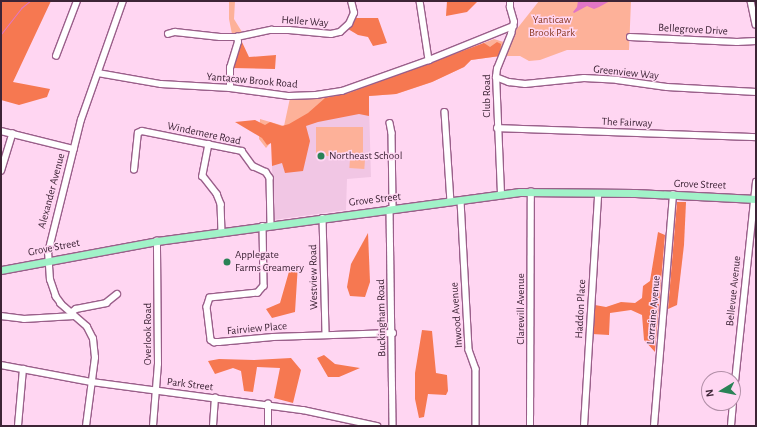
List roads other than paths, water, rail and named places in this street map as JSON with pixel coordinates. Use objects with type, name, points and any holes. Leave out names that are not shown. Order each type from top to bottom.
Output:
[{"type":"main road","name":"Grove Street","points":[[1,270],[48,260],[157,241],[460,201],[501,194],[531,192],[673,195],[755,199]]},
{"type":"street","points":[[56,56],[77,1]]},
{"type":"street","name":"Alexander Avenue","points":[[86,426],[95,358],[93,338],[87,327],[56,297],[50,280],[48,260],[49,244],[81,120],[123,1]]},
{"type":"street","name":"Heller Way","points":[[168,34],[175,32],[220,37],[237,37],[271,30],[289,30],[331,34],[340,32],[352,19],[354,13],[351,1]]},
{"type":"street","points":[[420,1],[429,60]]},
{"type":"street","name":"Club Road","points":[[501,194],[496,77],[497,69],[514,22],[510,1]]},
{"type":"street","points":[[750,1],[756,24]]},
{"type":"street","name":"Yantacaw Brook Road","points":[[98,72],[161,84],[230,88],[289,96],[316,95],[342,91],[429,60],[512,26]]},
{"type":"street","points":[[230,88],[230,68],[238,42],[237,37]]},
{"type":"street","name":"Bellegrove Drive","points":[[630,37],[737,42],[756,41]]},
{"type":"street","name":"Greenview Way","points":[[496,77],[509,82],[526,84],[584,78],[617,80],[657,86],[756,92]]},
{"type":"street","points":[[445,112],[451,202]]},
{"type":"street","name":"Buckingham Road","points":[[390,123],[392,133],[391,209],[393,426]]},
{"type":"street","name":"The Fairway","points":[[498,128],[756,137]]},
{"type":"street","points":[[1,131],[74,150]]},
{"type":"street","name":"Windemere Road","points":[[134,170],[138,133],[142,131],[242,151],[254,166],[266,172],[270,178],[267,226]]},
{"type":"street","points":[[1,171],[12,134]]},
{"type":"street","points":[[209,144],[203,176],[217,194],[221,204],[222,232]]},
{"type":"street","name":"Bellevue Avenue","points":[[736,371],[756,182]]},
{"type":"street","name":"Clarewill Avenue","points":[[530,426],[531,192]]},
{"type":"street","name":"Haddon Place","points":[[584,426],[598,194]]},
{"type":"street","name":"Lorraine Avenue","points":[[654,426],[673,195]]},
{"type":"street","name":"Inwood Avenue","points":[[460,201],[469,350],[476,369],[476,426]]},
{"type":"street","name":"Westview Road","points":[[323,218],[326,335]]},
{"type":"street","name":"Fairview Place","points":[[267,226],[264,286],[258,292],[210,298],[207,307],[211,340],[214,342],[219,342],[273,337],[393,333]]},
{"type":"street","name":"Overlook Road","points":[[153,426],[157,391],[157,241]]},
{"type":"street","points":[[1,316],[24,319],[73,315],[76,309],[106,303],[117,294]]},
{"type":"street","name":"Park Street","points":[[1,365],[92,382],[268,404],[355,424],[377,426]]},
{"type":"street","points":[[18,426],[23,369]]},
{"type":"street","points":[[213,426],[215,398]]},
{"type":"street","points":[[268,404],[268,426]]},
{"type":"street","name":"Bellevue Avenue","points":[[731,426],[732,411]]},
{"type":"waterway","points":[[1,34],[21,8],[30,1]]},
{"type":"place","name":"Northeast School","points":[[321,156]]},
{"type":"place","name":"Applegate Farms Creamery","points":[[227,262]]},
{"type":"park label","name":"Yanticaw Brook Park","points":[[552,27]]}]
